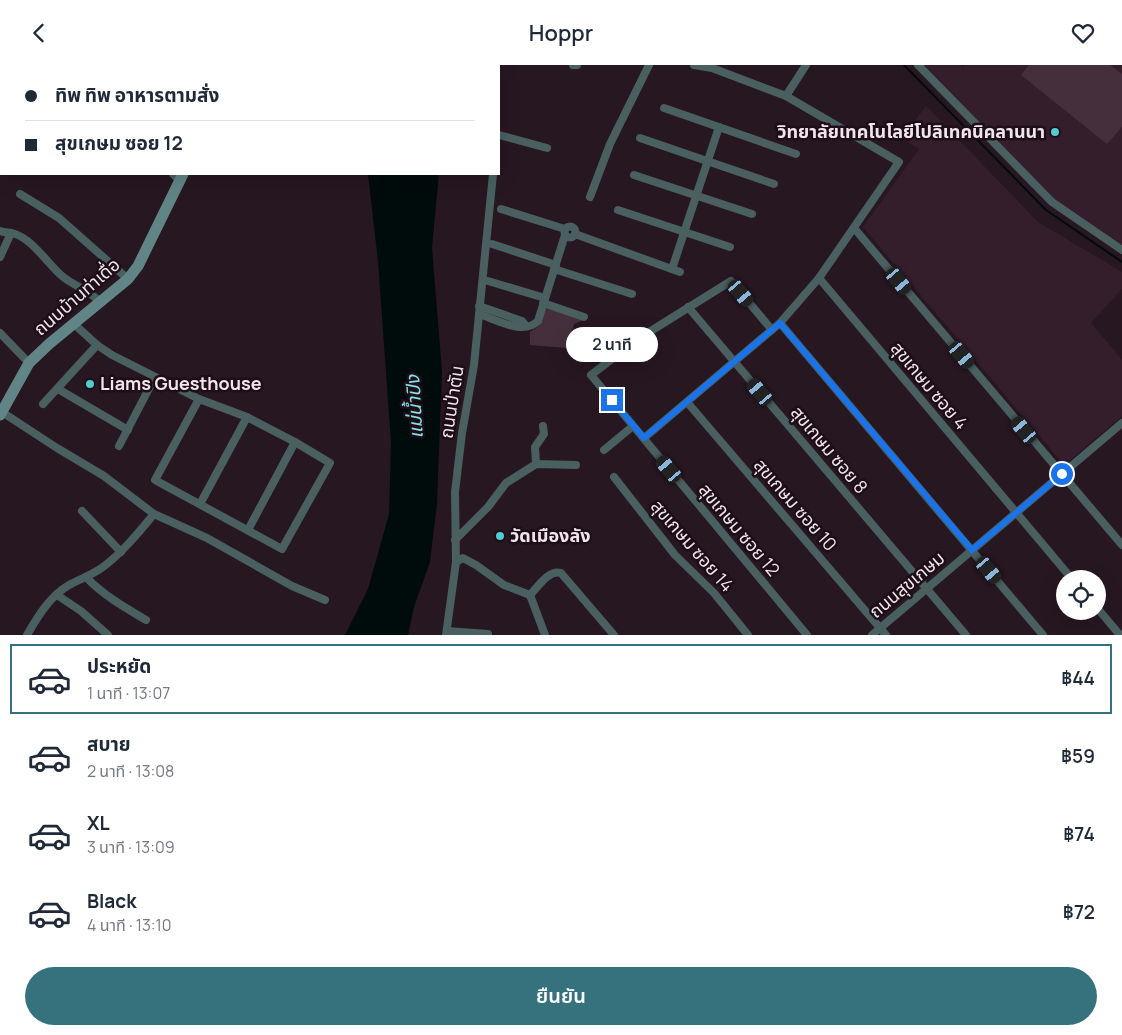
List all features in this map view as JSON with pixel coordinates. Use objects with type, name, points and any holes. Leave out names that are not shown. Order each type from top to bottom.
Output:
[{"type":"street","points":[[590,197],[610,144],[649,65]]},
{"type":"street","points":[[644,438],[780,323],[819,278],[899,162],[786,96],[712,67],[694,65]]},
{"type":"street","points":[[786,96],[806,65]]},
{"type":"street","points":[[918,65],[1052,202],[1122,250]]},
{"type":"street","points":[[664,108],[796,154]]},
{"type":"street","points":[[479,310],[520,328],[533,325],[538,321],[568,226],[573,227],[575,234],[676,270],[684,232],[719,127]]},
{"type":"street","points":[[500,135],[547,148]]},
{"type":"street","points":[[640,138],[774,184]]},
{"type":"street","name":"ถนนป่าตัน","points":[[446,633],[456,562],[455,492],[462,433],[474,365],[493,175]]},
{"type":"street","points":[[634,175],[752,214]]},
{"type":"street","name":"ถนนบ้านท่าเดื่อ","points":[[1,413],[28,363],[101,303],[128,279],[138,266],[148,249],[178,176]]},
{"type":"street","points":[[20,194],[58,218],[128,279]]},
{"type":"street","points":[[501,209],[565,232]]},
{"type":"street","points":[[618,209],[730,247]]},
{"type":"street","points":[[854,227],[1122,545]]},
{"type":"street","points":[[0,231],[19,236],[28,242],[62,276],[93,294],[101,303]]},
{"type":"street","points":[[0,257],[11,233]]},
{"type":"street","points":[[492,244],[632,294]]},
{"type":"street","name":"สุขเกษม ซอย 4","points":[[819,278],[1064,570]]},
{"type":"street","points":[[488,281],[584,317]]},
{"type":"street","points":[[688,307],[731,281],[772,330]]},
{"type":"street","name":"สุขเกษม ซอย 8","points":[[688,307],[966,635]]},
{"type":"street","name":"สุขเกษม ซอย 12","points":[[688,307],[638,339],[591,375],[807,635]]},
{"type":"street","points":[[780,323],[972,550],[999,577],[1043,635]]},
{"type":"street","points":[[74,324],[97,345],[112,355],[200,399],[248,417],[330,463],[282,549],[155,480],[200,399]]},
{"type":"street","points":[[0,333],[28,363]]},
{"type":"street","points":[[43,404],[97,345]]},
{"type":"street","points":[[119,446],[155,377]]},
{"type":"street","points":[[58,389],[128,430]]},
{"type":"street","name":"สุขเกษม ซอย 10","points":[[687,403],[886,635]]},
{"type":"street","points":[[1,413],[104,476],[154,514],[207,538],[279,579],[325,600]]},
{"type":"street","points":[[200,504],[248,417]]},
{"type":"street","name":"ถนนสุขเกษม","points":[[872,635],[1122,423]]},
{"type":"street","points":[[604,450],[633,425]]},
{"type":"street","points":[[536,464],[535,447],[544,434],[543,426]]},
{"type":"street","points":[[248,530],[295,442]]},
{"type":"street","points":[[455,540],[488,507],[506,483],[536,464],[576,465]]},
{"type":"street","name":"สุขเกษม ซอย 14","points":[[614,477],[675,555],[714,593],[748,635]]},
{"type":"street","points":[[82,511],[121,551]]},
{"type":"street","points":[[27,635],[40,613],[57,595],[67,586],[101,568],[121,551],[154,514]]},
{"type":"street","points":[[456,562],[463,558],[504,585],[530,595],[545,635]]},
{"type":"street","points":[[530,595],[550,574],[557,571],[561,573],[614,635]]},
{"type":"street","points":[[86,577],[98,590],[146,620]]},
{"type":"street","points":[[57,595],[81,611],[108,635]]},
{"type":"street","points":[[1106,618],[1120,635]]},
{"type":"street","points":[[446,633],[489,635]]},
{"type":"shaded area","name":"วิทยาลัยเทคโนโลยีโปลิเทคนิคลานนา","points":[[924,65],[960,65],[963,67],[965,65],[1122,65],[1122,246],[1049,196]]},
{"type":"shaded area","points":[[1029,65],[1110,65],[1122,74],[1122,127],[1107,144],[1021,75]]},
{"type":"shaded area","points":[[926,106],[1038,222],[1122,272],[1122,289],[1091,323],[1122,360],[1122,416],[1064,465],[863,227],[919,149],[902,138]]},
{"type":"shaded area","points":[[545,308],[583,320],[574,324],[567,348],[530,345],[530,332],[539,326]]},
{"type":"water","name":"แม่น้ำปิง","points":[[368,175],[439,175],[432,248],[442,372],[437,503],[430,562],[414,607],[408,635],[345,635],[368,589],[389,514],[391,443],[378,261]]},
{"type":"waterway","points":[[904,65],[1046,210],[1122,262]]},
{"type":"place","name":"วิทยาลัยเทคโนโลยีโปลิเทคนิคลานนา","points":[[1055,132]]},
{"type":"place","name":"Liams Guesthouse","points":[[90,384]]},
{"type":"place","name":"วัดเมืองลัง","points":[[500,536]]},
{"type":"route","points":[[612,400],[644,438],[780,323],[972,550],[1062,474]]}]
